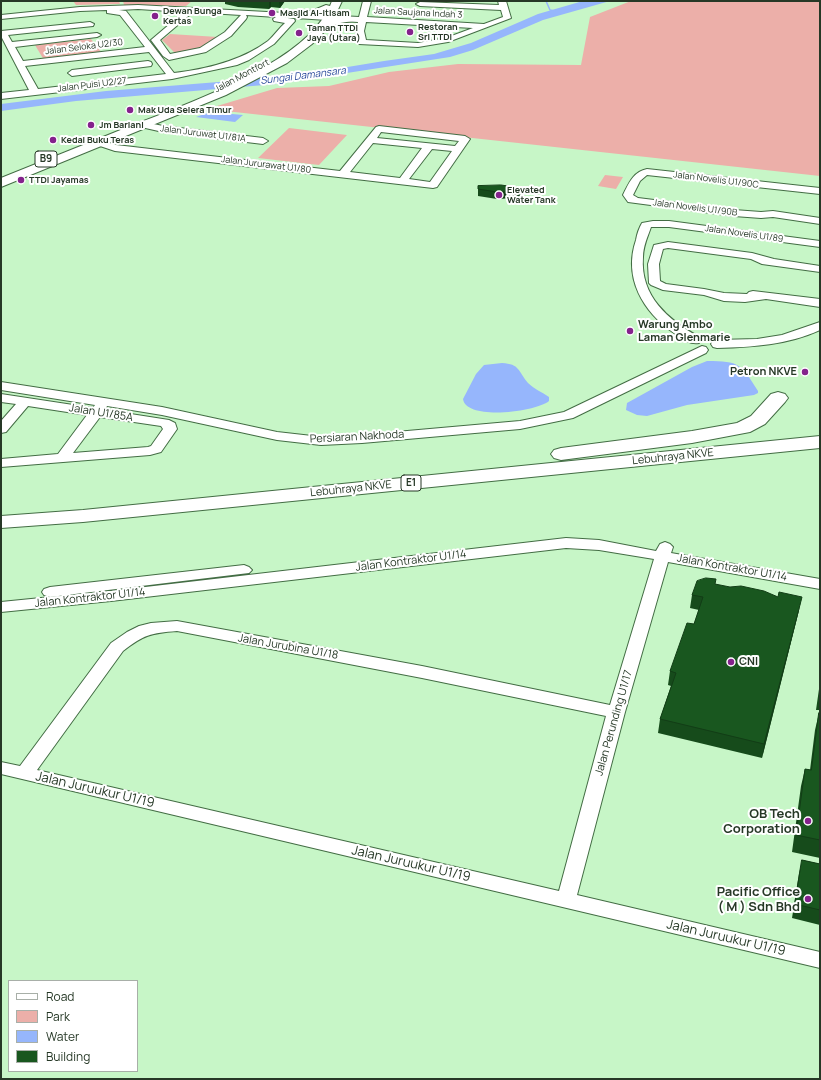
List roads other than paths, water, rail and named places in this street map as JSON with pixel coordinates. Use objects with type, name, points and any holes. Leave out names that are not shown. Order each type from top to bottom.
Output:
[{"type":"highway","points":[[478,464],[692,437],[744,428],[758,420],[778,398]]},
{"type":"highway","name":"Lebuhraya NKVE","points":[[1,508],[478,464],[820,430]]},
{"type":"highway","name":"Lebuhraya NKVE","points":[[1,522],[99,514],[820,442]]},
{"type":"main road","points":[[298,16],[305,18],[326,13],[338,20],[349,19]]},
{"type":"main road","points":[[298,16],[326,13],[349,19]]},
{"type":"main road","name":"Jalan Montfort","points":[[1,183],[96,142],[234,87],[265,70],[306,44],[326,13]]},
{"type":"main road","name":"Jalan Montfort","points":[[1,177],[144,125],[204,98],[287,50],[326,13]]},
{"type":"street","points":[[194,11],[204,1]]},
{"type":"street","points":[[183,74],[155,40],[194,11],[211,1]]},
{"type":"street","points":[[367,1],[360,31],[362,42],[366,43],[418,46],[448,40],[482,26],[507,18],[503,5],[420,2],[418,23]]},
{"type":"street","points":[[1,17],[138,7],[298,16]]},
{"type":"street","points":[[81,11],[104,45]]},
{"type":"street","points":[[1,22],[81,11],[115,11],[123,13],[172,76]]},
{"type":"street","points":[[194,11],[242,17]]},
{"type":"street","points":[[169,57],[203,50],[228,34],[242,17]]},
{"type":"street","name":"Jalan Puisi U2/27","points":[[1,96],[172,76],[234,63],[246,58],[270,42],[291,21],[242,17]]},
{"type":"street","name":"Jalan Saujana Indah 3","points":[[349,19],[482,26]]},
{"type":"street","points":[[35,92],[2,31],[90,24]]},
{"type":"street","points":[[10,45],[104,45]]},
{"type":"street","name":"Jalan Seloka U2/30","points":[[20,64],[63,59],[104,45],[151,49]]},
{"type":"street","points":[[63,59],[80,87]]},
{"type":"street","points":[[72,73],[148,64]]},
{"type":"street","name":"Jalan Juruwat U1/81A","points":[[144,125],[163,129],[263,141],[241,162]]},
{"type":"street","points":[[343,174],[372,140],[379,129],[465,139],[458,149],[372,140]]},
{"type":"street","points":[[229,161],[251,139]]},
{"type":"street","name":"Jalan Jururawat U1/80","points":[[96,142],[114,148],[434,184],[458,149]]},
{"type":"street","points":[[402,181],[429,146]]},
{"type":"street","name":"Jalan Novelis U1/90C","points":[[629,198],[628,195],[638,176],[647,172],[757,185],[820,190]]},
{"type":"street","name":"Jalan Novelis U1/90B","points":[[629,198],[638,202],[760,215],[789,220],[796,218],[820,221]]},
{"type":"street","name":"Jalan Novelis U1/89","points":[[697,345],[667,322],[649,304],[641,290],[638,277],[637,256],[651,223],[669,224],[820,244]]},
{"type":"street","points":[[820,269],[733,256],[656,253],[652,269],[655,282],[663,287],[724,296],[745,298],[762,297],[820,303]]},
{"type":"street","points":[[697,345],[710,339],[717,344],[774,342],[794,337],[820,326]]},
{"type":"street","name":"Persiaran Nakhoda","points":[[1,378],[191,408],[279,429],[314,434],[334,434],[521,418],[560,410],[697,345]]},
{"type":"street","name":"Persiaran Nakhoda","points":[[1,386],[100,407],[162,411],[277,436],[321,441],[362,439],[520,425],[558,419],[574,412],[697,345]]},
{"type":"street","name":"Jalan U1/85A","points":[[1,398],[25,402],[100,407],[164,423],[170,426],[170,429],[154,450],[64,457]]},
{"type":"street","points":[[1,429],[25,402]]},
{"type":"street","points":[[1,463],[64,457],[100,407]]},
{"type":"street","name":"Jalan Kontraktor U1/14","points":[[1,598],[560,536],[603,537],[664,552],[820,584]]},
{"type":"street","name":"Jalan Kontraktor U1/14","points":[[1,607],[111,596],[566,543],[664,552],[820,574]]},
{"type":"street","name":"Jalan Perunding U1/17","points":[[566,900],[616,712],[664,552]]},
{"type":"street","name":"Jalan Jurubina U1/18","points":[[24,774],[117,647],[131,636],[149,628],[176,626],[422,672],[616,712]]},
{"type":"street","name":"Jalan Juruukur U1/19","points":[[1,768],[820,960]]},
{"type":"water","name":"Sungai Damansara","points":[[583,1],[610,1],[543,20],[473,50],[450,57],[276,84],[76,101],[1,111],[1,104],[106,91],[293,76],[434,54],[471,43],[538,14]]},
{"type":"water","points":[[210,112],[243,115],[235,122],[196,117]]},
{"type":"water","points":[[707,361],[733,363],[738,366],[748,375],[758,393],[754,395],[687,405],[647,416],[637,415],[626,410],[627,403],[692,367]]},
{"type":"water","points":[[502,363],[516,367],[528,383],[549,397],[549,401],[542,405],[530,408],[502,412],[476,410],[467,406],[463,399],[476,374],[484,365]]},
{"type":"waterway","points":[[546,1],[550,10],[555,11]]},
{"type":"place","name":"Masjid Al-Itisam","points":[[272,13]]},
{"type":"place","name":"Dewan Bunga Kertas","points":[[155,16]]},
{"type":"place","name":"Restoran Sri TTDI","points":[[410,32]]},
{"type":"place","name":"Taman TTDI Jaya (Utara)","points":[[299,33]]},
{"type":"place","name":"Mak Uda Selera Timur","points":[[130,110]]},
{"type":"place","name":"Jm Bariani","points":[[91,125]]},
{"type":"place","name":"Kedai Buku Teras","points":[[53,140]]},
{"type":"place","name":"TTDI Jayamas","points":[[21,180]]},
{"type":"place","name":"Elevated Water Tank","points":[[499,195]]},
{"type":"place","name":"Warung Ambo Laman Glenmarie","points":[[630,331]]},
{"type":"place","name":"Petron NKVE","points":[[805,372]]},
{"type":"place","name":"CNI","points":[[731,662]]},
{"type":"place","name":"OB Tech Corporation","points":[[808,821]]},
{"type":"place","name":"Pacific Office ( M ) Sdn Bhd","points":[[808,899]]}]
